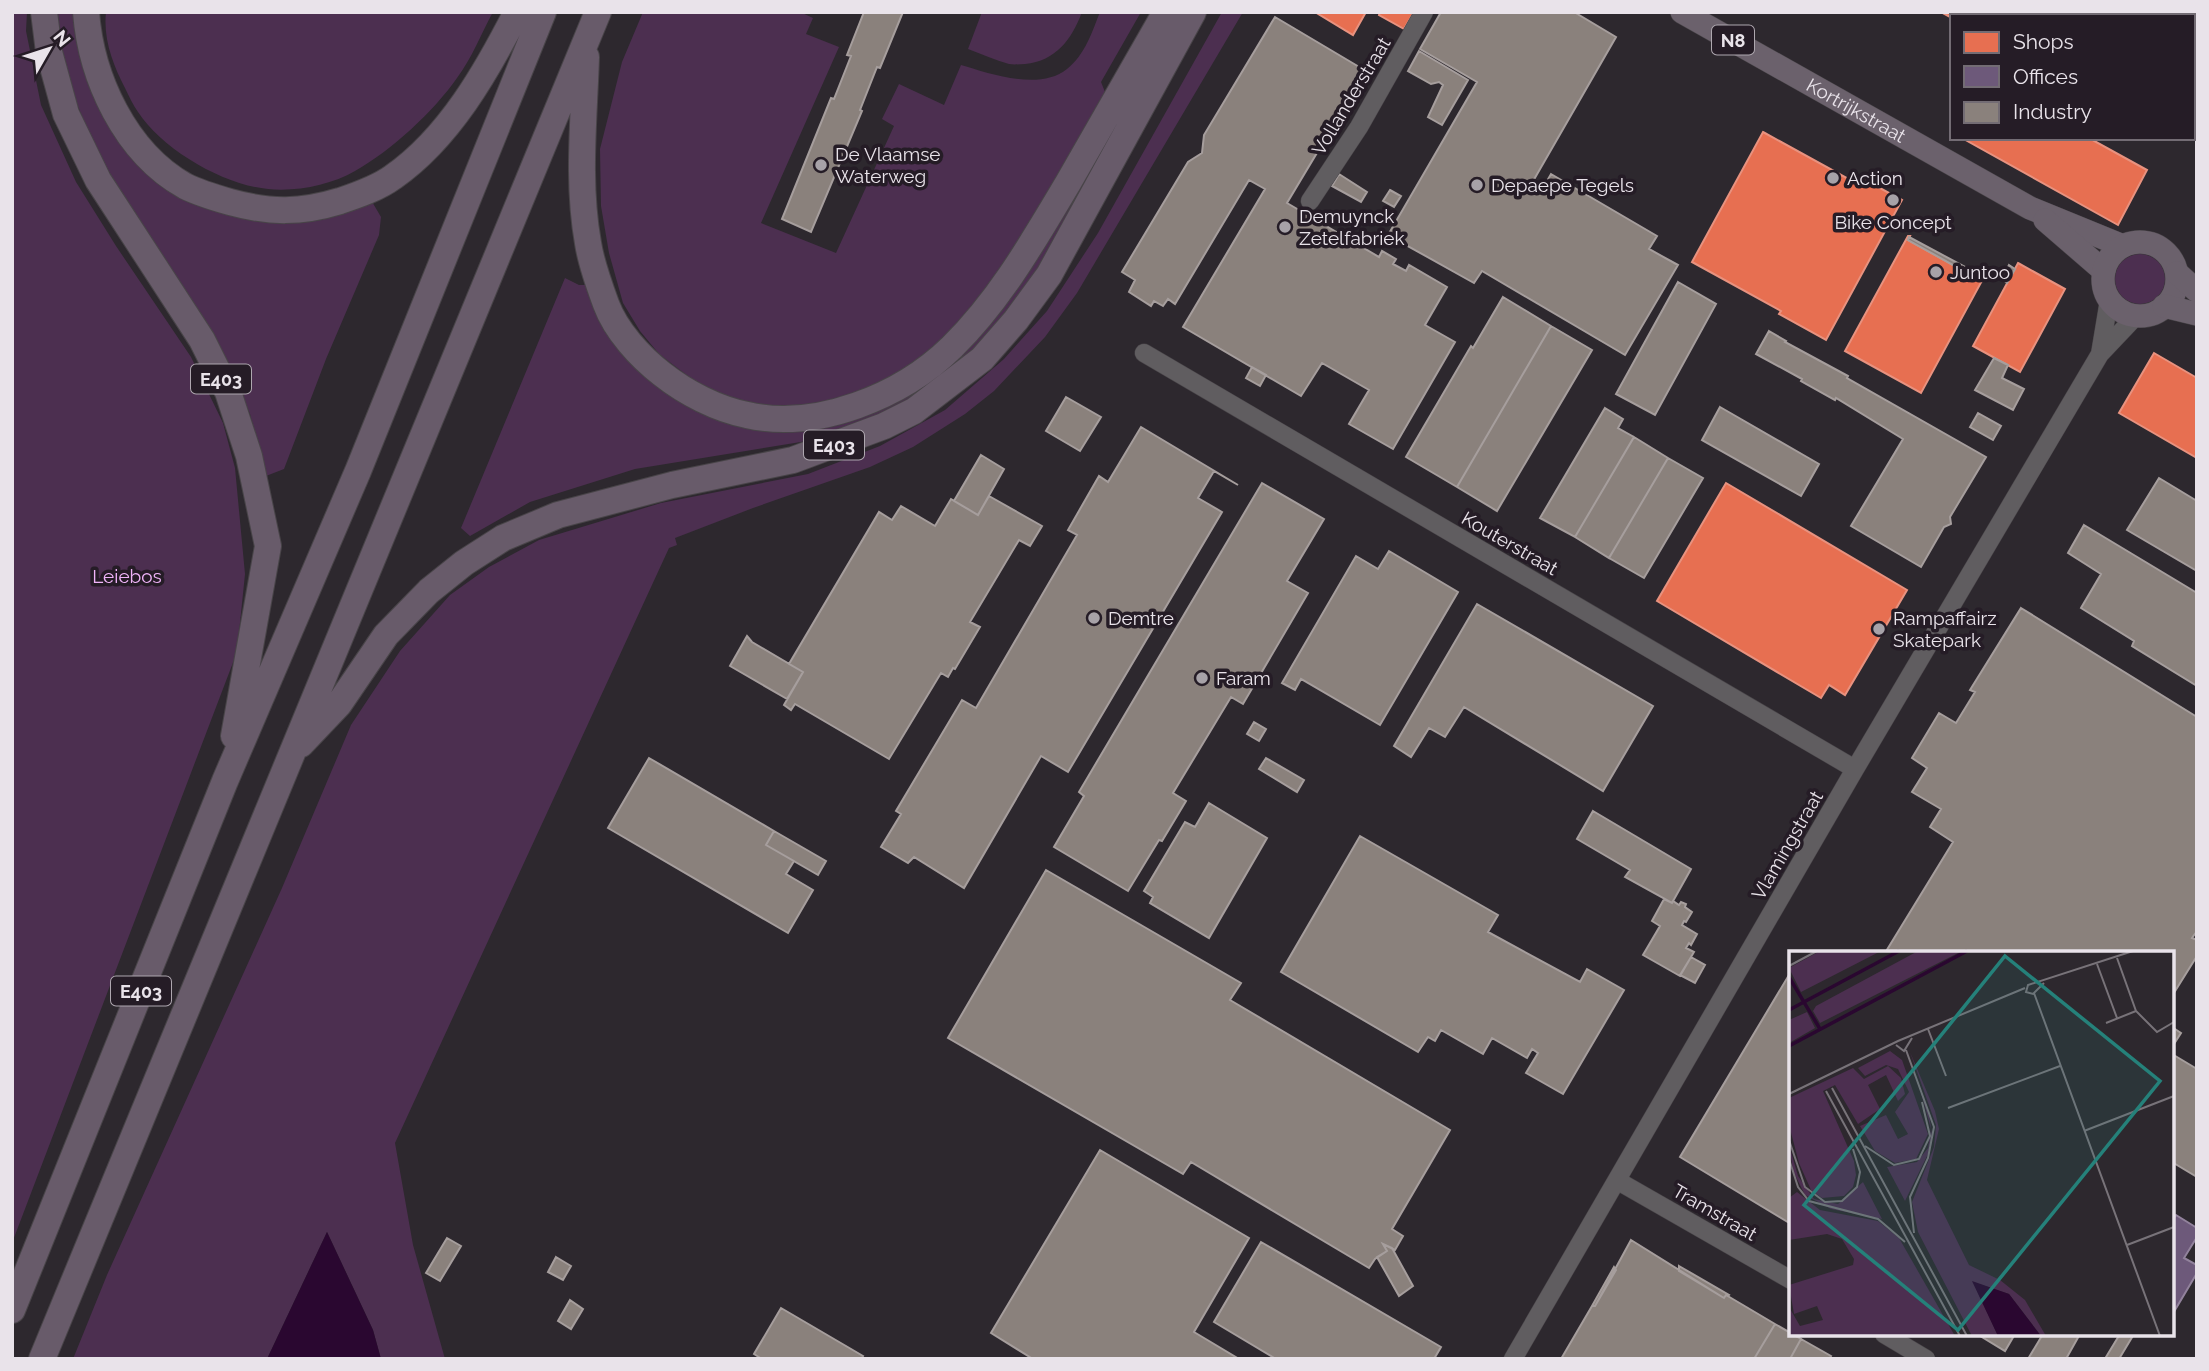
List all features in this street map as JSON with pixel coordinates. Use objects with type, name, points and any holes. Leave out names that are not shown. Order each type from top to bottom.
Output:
[{"type":"highway","name":"E403","points":[[44,12],[49,52],[66,114],[97,180],[202,340],[228,391],[249,456],[268,546],[225,781]]},
{"type":"highway","points":[[86,12],[91,53],[107,98],[130,135],[157,164],[185,186],[219,199],[252,208],[292,212],[325,206],[360,194],[391,178],[420,156],[443,130],[490,66],[517,12]]},
{"type":"highway","name":"E403","points":[[12,1310],[225,781],[358,471],[543,12]]},
{"type":"highway","name":"E403","points":[[42,1359],[598,12]]},
{"type":"highway","name":"E403","points":[[586,41],[582,188],[588,245],[607,307],[629,343],[647,363],[683,390],[748,415],[814,418],[877,398],[918,376],[952,347],[1005,285],[1049,215],[1166,12]]},
{"type":"highway","name":"E403","points":[[290,756],[339,704],[386,635],[429,591],[503,538],[558,515],[672,485],[793,460],[914,411],[982,359],[1016,320],[1049,275],[1194,12]]},
{"type":"main road","name":"Kortrijkstraat","points":[[1682,12],[2031,208],[2123,246]]},
{"type":"main road","name":"Kortrijkstraat","points":[[2031,208],[2104,271]]},
{"type":"main road","points":[[2141,241],[2154,244],[2165,251],[2173,261],[2177,273],[2176,288],[2169,302],[2148,315],[2126,313],[2109,300],[2105,290],[2104,271],[2111,256],[2123,246],[2141,241]]},
{"type":"main road","points":[[2177,273],[2197,290]]},
{"type":"main road","points":[[2164,306],[2197,314]]},
{"type":"street","name":"Vollanderstraat","points":[[1310,201],[1359,127],[1424,12]]},
{"type":"street","name":"Vlamingstraat","points":[[2100,354],[2109,300]]},
{"type":"street","name":"Vlamingstraat","points":[[1513,1359],[1855,769],[2100,354],[2137,315]]},
{"type":"street","name":"Kouterstraat","points":[[1144,353],[1855,769]]},
{"type":"street","name":"Tramstraat","points":[[1618,1181],[1789,1279]]},
{"type":"street","points":[[1887,1336],[1926,1359]]},
{"type":"green space","name":"Leiebos","points":[[12,12],[27,12],[26,31],[41,105],[76,182],[191,357],[223,423],[235,468],[245,574],[237,652],[12,1243]]},
{"type":"green space","points":[[56,12],[77,12],[77,24],[181,194],[371,200],[381,217],[379,235],[326,359],[284,469],[266,476],[250,414],[231,371],[98,159],[73,93]]},
{"type":"green space","points":[[106,12],[493,12],[457,78],[436,104],[397,141],[369,163],[335,180],[279,190],[250,186],[213,173],[178,152],[149,126],[133,103],[113,61],[106,32]]},
{"type":"green space","points":[[643,12],[800,12],[813,18],[806,34],[839,47],[761,223],[836,253],[894,126],[882,119],[899,84],[944,105],[961,65],[1015,79],[1056,76],[1079,57],[1100,12],[1141,12],[1101,82],[1105,92],[1006,267],[958,328],[922,360],[864,392],[814,405],[772,407],[733,399],[693,380],[659,354],[640,331],[623,303],[609,253],[601,206],[600,149],[622,62]]},
{"type":"green space","points":[[982,12],[1082,12],[1068,40],[1054,53],[1036,62],[1009,64],[968,49]]},
{"type":"green space","points":[[1222,12],[1243,12],[1077,293],[1045,337],[994,391],[965,414],[913,447],[870,467],[675,538],[677,545],[669,548],[395,1143],[413,1245],[445,1359],[381,1359],[373,1330],[327,1232],[267,1359],[73,1359],[107,1275],[282,888],[351,725],[400,651],[450,595],[489,567],[539,540],[661,503],[808,474],[880,446],[945,410],[1004,359],[1047,311],[1098,233]]},
{"type":"green space","points":[[1119,111],[1128,117],[1039,271],[999,323],[966,358],[886,415],[813,440],[635,469],[530,502],[470,536],[461,528],[565,278],[579,285],[588,285],[610,335],[631,364],[662,390],[718,419],[922,385]]},
{"type":"green space","points":[[2140,254],[2158,261],[2165,279],[2158,297],[2140,304],[2122,297],[2115,279],[2122,261]]},
{"type":"shaded area","points":[[327,1232],[373,1330],[381,1359],[267,1359]]},
{"type":"building: Shops","points":[[1315,12],[1366,12],[1353,35]]},
{"type":"building: Shops","points":[[1380,12],[1414,12],[1404,29],[1379,15]]},
{"type":"building: Shops","points":[[1941,12],[1988,12],[1950,14],[1950,17]]},
{"type":"building: Shops","points":[[2029,12],[2180,14],[2031,14]]},
{"type":"building: Shops","points":[[2195,22],[2197,23],[2197,76],[2195,75]]},
{"type":"building: Shops","points":[[1763,132],[1852,181],[1856,175],[1902,200],[1826,340],[1779,314],[1781,311],[1692,262]]},
{"type":"building: Shops","points":[[1966,140],[2093,140],[2147,170],[2118,225]]},
{"type":"building: Shops","points":[[1908,236],[1908,240],[1980,280],[1984,277],[1921,393],[1845,351]]},
{"type":"building: Shops","points":[[2018,263],[2065,289],[2020,372],[1973,346]]},
{"type":"building: Shops","points":[[2154,353],[2197,378],[2197,458],[2119,413]]},
{"type":"building: Shops","points":[[1726,483],[1907,590],[1845,695],[1829,685],[1821,698],[1657,601]]},
{"type":"building: Offices","points":[[2176,1215],[2197,1228],[2197,1237],[2184,1258],[2197,1265],[2197,1273],[2174,1312]]},
{"type":"building: Industry","name":"De Vlaamse Waterweg","points":[[864,12],[903,12],[880,68],[877,67],[860,110],[862,111],[811,232],[782,219],[831,98],[834,99]]},
{"type":"building: Industry","name":"Depaepe Tegels","points":[[1441,12],[1574,12],[1616,37],[1532,183],[1543,188],[1551,174],[1657,236],[1649,249],[1678,265],[1625,355],[1482,271],[1474,283],[1388,235],[1477,82],[1420,49]]},
{"type":"building: Industry","name":"Demuynck Zetelfabriek","points":[[1275,17],[1366,71],[1287,203],[1379,257],[1382,251],[1396,259],[1393,264],[1406,271],[1409,265],[1447,287],[1425,325],[1455,342],[1393,449],[1349,424],[1369,390],[1322,363],[1301,396],[1183,327],[1265,189],[1249,180],[1175,304],[1168,299],[1163,306],[1154,301],[1151,306],[1129,292],[1135,280],[1122,272],[1188,162],[1202,153],[1204,135]]},
{"type":"building: Industry","points":[[1419,51],[1468,80],[1442,125],[1428,117],[1443,85],[1439,82],[1431,84],[1408,71]]},
{"type":"building: Industry","points":[[1339,174],[1367,192],[1361,202],[1332,186]]},
{"type":"building: Industry","points":[[1390,190],[1401,196],[1394,207],[1383,201]]},
{"type":"building: Industry","points":[[1909,237],[1982,276],[1980,280],[1908,240]]},
{"type":"building: Industry","points":[[2009,265],[2015,269],[2007,283],[2002,279]]},
{"type":"building: Industry","points":[[1678,282],[1716,304],[1655,415],[1616,394]]},
{"type":"building: Industry","points":[[1503,297],[1551,326],[1457,487],[1406,457]]},
{"type":"building: Industry","points":[[1551,326],[1592,350],[1497,511],[1457,487]]},
{"type":"building: Industry","points":[[1769,331],[1986,457],[1950,517],[1951,524],[1944,527],[1921,567],[1851,526],[1903,439],[1756,354]]},
{"type":"building: Industry","points":[[1994,358],[2008,365],[2002,378],[2024,389],[2013,410],[1975,390]]},
{"type":"building: Industry","points":[[1252,367],[1266,375],[1260,386],[1246,378]]},
{"type":"building: Industry","points":[[1066,397],[1101,417],[1080,451],[1046,431]]},
{"type":"building: Industry","points":[[1720,407],[1819,464],[1801,496],[1702,440]]},
{"type":"building: Industry","points":[[1605,408],[1623,419],[1618,428],[1634,437],[1575,537],[1540,518]]},
{"type":"building: Industry","points":[[1978,413],[2001,426],[1993,440],[1970,427]]},
{"type":"building: Industry","name":"Demtre","points":[[1141,427],[1238,485],[1214,471],[1198,498],[1222,512],[1068,772],[1041,756],[964,888],[914,857],[908,863],[881,847],[901,814],[896,811],[962,700],[976,708],[1077,535],[1068,530],[1099,476],[1108,482]]},
{"type":"building: Industry","points":[[1634,437],[1668,458],[1609,558],[1575,537]]},
{"type":"building: Industry","points":[[981,455],[1004,469],[978,515],[954,501]]},
{"type":"building: Industry","points":[[1668,458],[1703,478],[1644,578],[1609,558]]},
{"type":"building: Industry","points":[[2159,478],[2197,501],[2197,571],[2127,530]]},
{"type":"building: Industry","name":"Faram","points":[[1262,483],[1324,519],[1287,581],[1308,593],[1243,704],[1231,697],[1173,793],[1186,801],[1128,891],[1054,847],[1084,796],[1079,792]]},
{"type":"building: Industry","points":[[989,496],[1042,526],[1030,546],[1019,540],[970,622],[980,627],[955,669],[953,668],[948,677],[941,673],[889,759],[795,704],[791,710],[784,705],[803,672],[789,664],[879,512],[892,520],[901,506],[935,526],[951,499],[978,515]]},
{"type":"building: Industry","points":[[2084,525],[2197,593],[2197,686],[2132,646],[2134,641],[2081,608],[2101,574],[2068,553]]},
{"type":"building: Industry","points":[[1389,551],[1458,592],[1380,725],[1301,679],[1295,690],[1282,683],[1356,556],[1378,569]]},
{"type":"building: Industry","points":[[1477,604],[1653,706],[1603,791],[1464,707],[1445,737],[1429,728],[1411,757],[1394,746]]},
{"type":"building: Industry","points":[[2021,608],[2197,717],[2197,931],[2192,938],[2197,940],[2197,956],[2174,993],[2174,951],[1886,951],[1953,842],[1930,827],[1941,809],[1912,792],[1927,768],[1912,758],[1939,713],[1956,723],[1975,692],[1970,690]]},
{"type":"building: Industry","points":[[747,636],[752,642],[803,672],[787,699],[730,666]]},
{"type":"building: Industry","points":[[1254,722],[1266,729],[1259,741],[1247,734]]},
{"type":"building: Industry","points":[[649,758],[774,831],[766,845],[794,861],[786,874],[813,890],[788,933],[608,828]]},
{"type":"building: Industry","points":[[1266,758],[1304,780],[1297,792],[1259,769]]},
{"type":"building: Industry","points":[[1209,803],[1267,838],[1209,938],[1150,903],[1153,897],[1144,891],[1185,822],[1195,827]]},
{"type":"building: Industry","points":[[1593,811],[1691,869],[1672,903],[1625,877],[1630,870],[1577,839]]},
{"type":"building: Industry","points":[[774,831],[826,861],[818,875],[766,845]]},
{"type":"building: Industry","points":[[1360,836],[1498,915],[1488,932],[1580,982],[1587,969],[1624,990],[1563,1094],[1526,1073],[1538,1053],[1532,1049],[1527,1058],[1492,1038],[1483,1054],[1441,1030],[1435,1041],[1428,1037],[1418,1052],[1281,972]]},
{"type":"building: Industry","points":[[1046,870],[1241,983],[1230,1000],[1450,1130],[1392,1229],[1403,1236],[1395,1250],[1383,1244],[1387,1251],[1375,1259],[1369,1268],[1191,1162],[1183,1174],[948,1038]]},
{"type":"building: Industry","points":[[1664,899],[1679,905],[1681,902],[1686,904],[1685,907],[1692,912],[1682,925],[1697,934],[1686,948],[1694,952],[1680,976],[1643,955],[1660,926],[1652,921]]},
{"type":"building: Industry","points":[[1691,957],[1705,965],[1695,983],[1680,975]]},
{"type":"building: Industry","points":[[1789,975],[1789,1223],[1680,1157]]},
{"type":"building: Industry","points":[[2174,1028],[2181,1033],[2174,1044]]},
{"type":"building: Industry","points":[[2174,1055],[2197,1069],[2197,1177],[2174,1163]]},
{"type":"building: Industry","points":[[1100,1150],[1249,1238],[1194,1332],[1239,1359],[1033,1359],[991,1333]]},
{"type":"building: Industry","points":[[447,1238],[461,1246],[440,1281],[426,1273]]},
{"type":"building: Industry","points":[[1631,1240],[1724,1298],[1726,1295],[1775,1324],[1754,1359],[1561,1359],[1592,1306],[1595,1306]]},
{"type":"building: Industry","points":[[1261,1242],[1441,1347],[1434,1359],[1276,1359],[1214,1322]]},
{"type":"building: Industry","points":[[1383,1244],[1392,1248],[1413,1286],[1399,1296],[1377,1257],[1387,1251]]},
{"type":"building: Industry","points":[[556,1257],[571,1266],[563,1280],[548,1272]]},
{"type":"building: Industry","points":[[1679,1266],[1729,1295],[1724,1298],[1679,1271]]},
{"type":"building: Industry","points":[[1614,1267],[1616,1270],[1595,1306],[1592,1306]]},
{"type":"building: Industry","points":[[570,1300],[583,1309],[571,1329],[558,1321]]},
{"type":"building: Industry","points":[[781,1308],[863,1356],[861,1359],[762,1359],[754,1354]]},
{"type":"building: Industry","points":[[1775,1324],[1789,1332],[1789,1336],[1801,1339],[1790,1359],[1754,1359]]},
{"type":"building: Industry","points":[[1980,1336],[2014,1336],[2005,1351]]},
{"type":"building: Industry","points":[[2042,1336],[2079,1336],[2066,1359],[2028,1359]]},
{"type":"building: Industry","points":[[2119,1336],[2133,1336],[2119,1359],[2106,1357]]},
{"type":"building: Industry","points":[[1801,1339],[1831,1356],[1829,1359],[1790,1359]]},
{"type":"place","name":"De Vlaamse Waterweg","points":[[821,165]]},
{"type":"place","name":"Action","points":[[1833,178]]},
{"type":"place","name":"Depaepe Tegels","points":[[1477,185]]},
{"type":"place","name":"Bike Concept","points":[[1893,200]]},
{"type":"place","name":"Demuynck Zetelfabriek","points":[[1285,227]]},
{"type":"place","name":"Juntoo","points":[[1936,272]]},
{"type":"place","name":"Demtre","points":[[1094,618]]},
{"type":"place","name":"Rampaffairz Skatepark","points":[[1879,629]]},
{"type":"place","name":"Faram","points":[[1202,678]]}]
